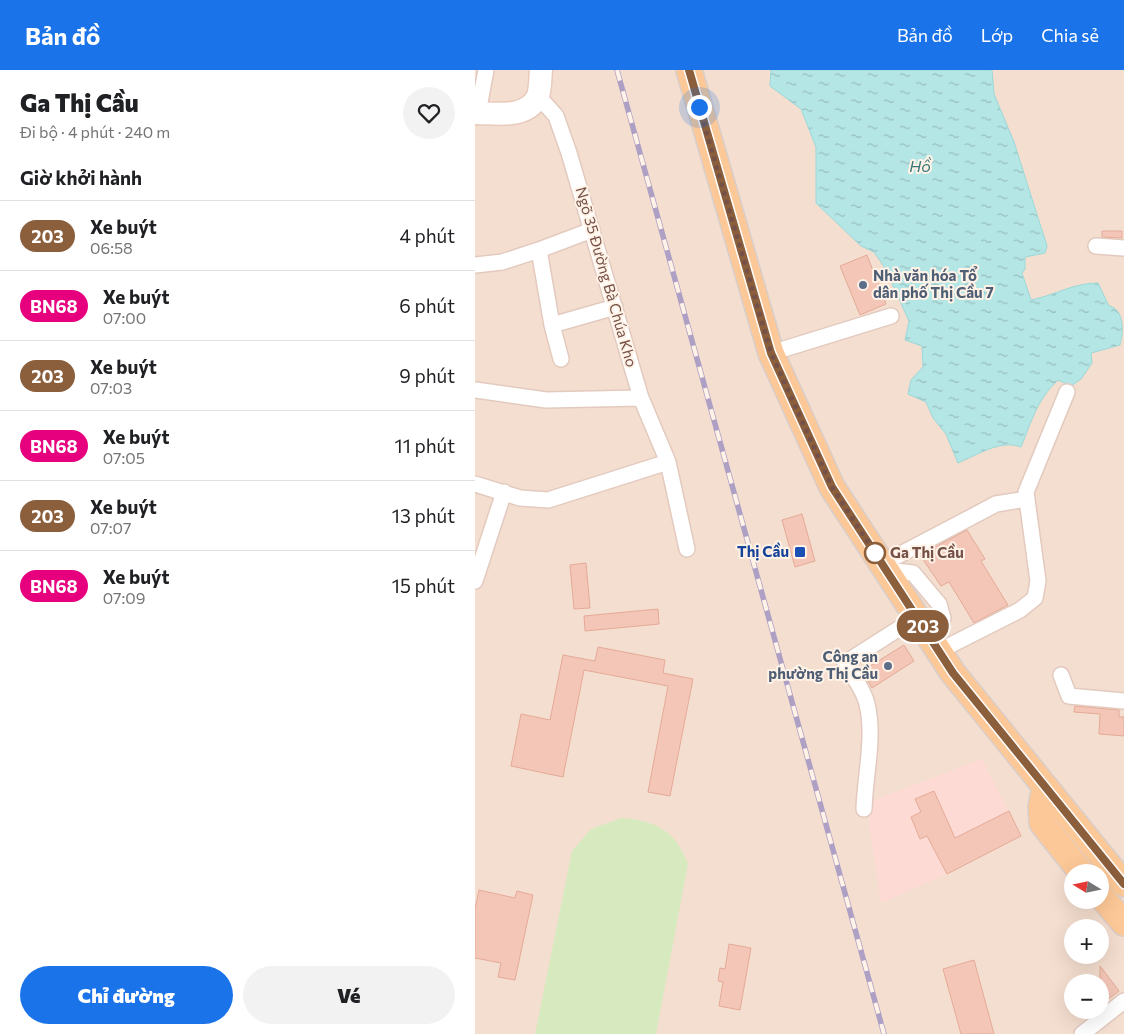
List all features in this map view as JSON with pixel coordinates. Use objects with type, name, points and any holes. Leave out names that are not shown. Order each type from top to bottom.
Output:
[{"type":"main road","points":[[689,70],[771,353],[832,487],[953,673],[1124,884]]},
{"type":"main road","points":[[1045,787],[1041,807],[1042,823],[1075,864]]},
{"type":"main road","points":[[1109,906],[1121,920]]},
{"type":"street","points":[[485,70],[477,113],[520,112],[529,108],[538,96],[541,70]]},
{"type":"street","name":"Ngõ 35 Đường Bà Chúa Kho","points":[[538,96],[556,116],[592,230],[641,398],[668,462],[687,549]]},
{"type":"street","points":[[475,264],[502,262],[592,230]]},
{"type":"street","points":[[1096,246],[1124,248]]},
{"type":"street","points":[[539,250],[552,325],[561,359]]},
{"type":"street","points":[[552,325],[615,307]]},
{"type":"street","points":[[771,353],[891,316]]},
{"type":"street","points":[[475,390],[546,400],[641,398]]},
{"type":"street","points":[[937,648],[1020,610],[1035,598],[1038,581],[1027,499],[1029,483],[1067,392]]},
{"type":"street","points":[[475,484],[535,500],[548,500],[668,462]]},
{"type":"street","points":[[475,581],[504,492]]},
{"type":"street","points":[[884,567],[996,504],[1027,499]]},
{"type":"street","points":[[884,567],[913,573],[935,596],[943,618],[937,648]]},
{"type":"street","points":[[864,809],[865,778],[870,738],[867,703],[845,663],[917,617]]},
{"type":"street","points":[[1061,675],[1069,696],[1124,701]]},
{"type":"street","points":[[1082,1034],[1124,1001]]},
{"type":"shaded area","points":[[475,70],[1124,70],[1124,1034],[475,1034]]},
{"type":"shaded area","points":[[982,759],[1021,836],[947,874],[881,903],[869,826],[869,802]]},
{"type":"green space","points":[[622,818],[645,821],[663,829],[677,843],[688,864],[656,1034],[535,1034],[572,851],[591,829]]},
{"type":"water","name":"Hồ","points":[[771,70],[992,70],[994,94],[1014,142],[1047,246],[1045,253],[1025,257],[1025,269],[1022,273],[1031,300],[1072,287],[1098,283],[1109,306],[1118,311],[1122,321],[1120,345],[1091,353],[1092,363],[1081,379],[1071,386],[1058,380],[1045,395],[1021,447],[1013,445],[997,446],[958,463],[946,434],[933,418],[926,402],[908,394],[911,380],[923,367],[922,346],[905,340],[909,321],[885,268],[874,252],[861,246],[816,203],[816,147],[801,109],[770,86]]},
{"type":"building","points":[[1102,231],[1122,231],[1122,238],[1102,237]]},
{"type":"building","name":"Nhà văn hóa Tổ dân phố Thị Cầu 7","points":[[867,255],[886,304],[860,315],[840,266]]},
{"type":"building","points":[[802,514],[815,561],[795,567],[782,520]]},
{"type":"building","points":[[967,530],[985,559],[981,561],[1008,605],[974,623],[949,582],[941,586],[920,555]]},
{"type":"building","points":[[586,563],[590,608],[574,609],[570,565]]},
{"type":"building","points":[[658,609],[659,624],[585,631],[584,616]]},
{"type":"building","name":"Công an phường Thị Cầu","points":[[904,645],[914,661],[872,688],[862,671]]},
{"type":"building","points":[[598,647],[665,660],[663,673],[693,679],[670,796],[648,792],[668,686],[584,670],[563,777],[511,766],[521,714],[550,720],[563,655],[595,661]]},
{"type":"building","points":[[1075,706],[1119,710],[1119,717],[1124,717],[1124,736],[1099,734],[1100,714],[1074,712]]},
{"type":"building","points":[[934,791],[955,838],[1009,811],[1021,836],[947,874],[927,836],[920,839],[911,817],[921,812],[915,799]]},
{"type":"building","points":[[479,890],[515,898],[517,891],[533,895],[515,980],[498,977],[501,963],[475,958],[475,909]]},
{"type":"building","points":[[729,944],[751,948],[740,1010],[719,1006],[723,982],[718,981],[720,968],[725,969]]},
{"type":"building","points":[[974,960],[994,1034],[961,1034],[943,969]]},
{"type":"building","points":[[1100,966],[1106,974],[1100,974]]},
{"type":"building","points":[[1109,978],[1119,991],[1109,998]]},
{"type":"railway","points":[[617,70],[884,1034]]},
{"type":"bus line","name":"203","points":[[689,70],[771,353],[832,487],[953,673],[1124,884]]},
{"type":"place","name":"Nhà văn hóa Tổ dân phố Thị Cầu 7","points":[[863,285]]},
{"type":"place","name":"Thị Cầu","points":[[800,552]]},
{"type":"place","name":"Ga Thị Cầu","points":[[875,553]]},
{"type":"place","name":"Công an phường Thị Cầu","points":[[888,666]]},
{"type":"route","points":[[699,107],[771,353],[832,487],[875,553]]}]
